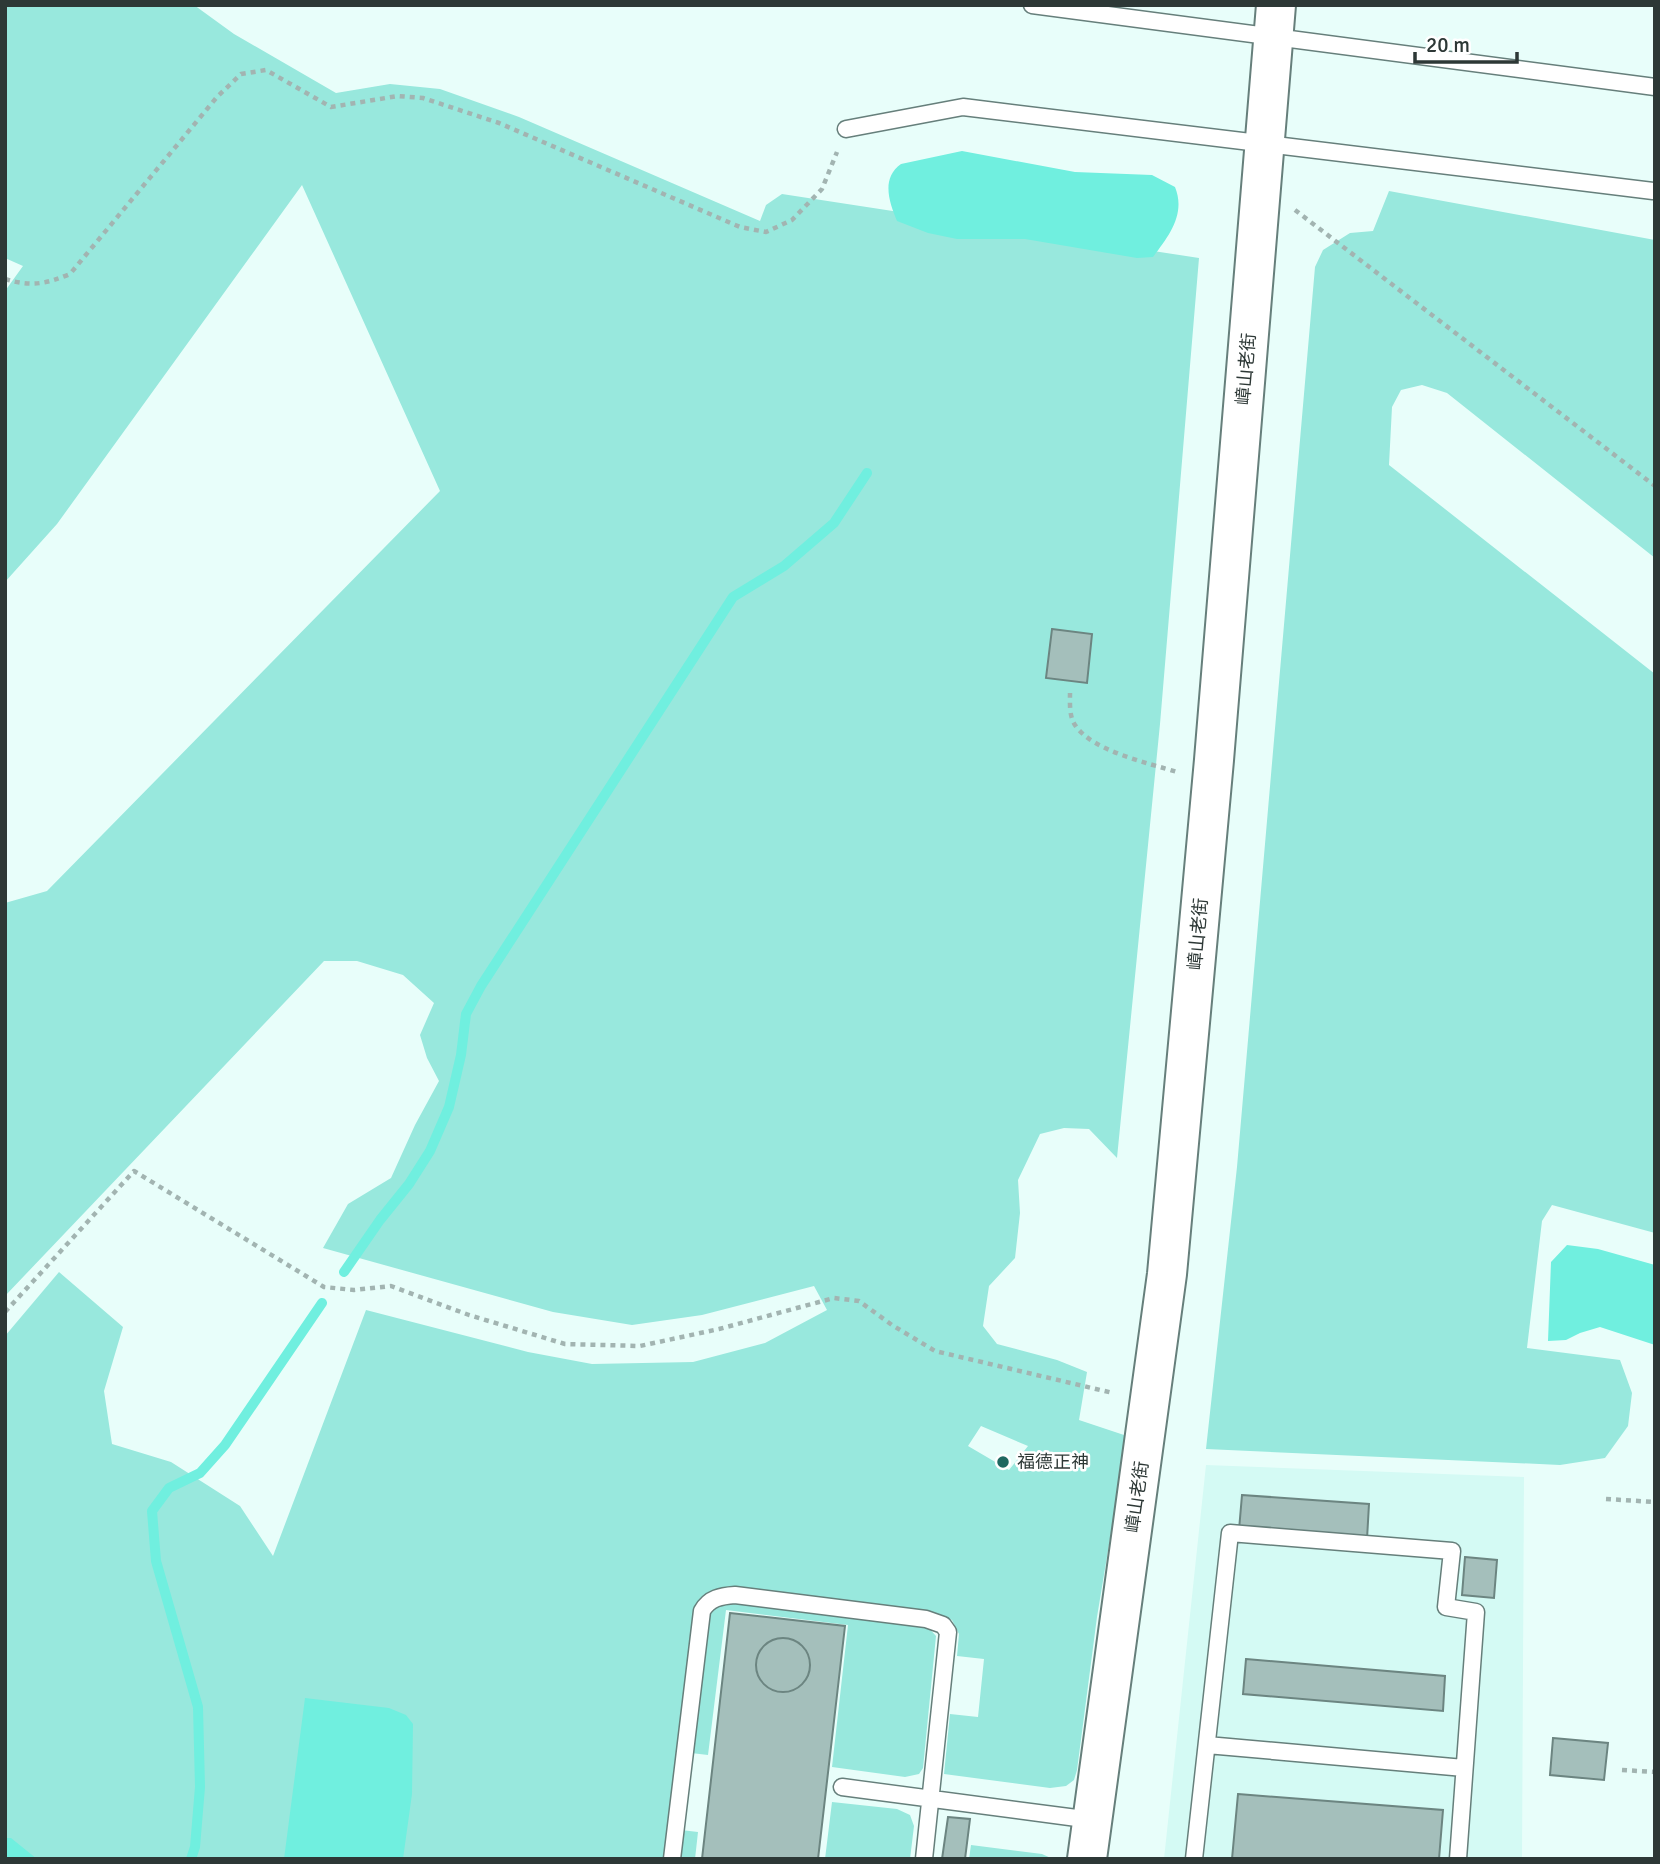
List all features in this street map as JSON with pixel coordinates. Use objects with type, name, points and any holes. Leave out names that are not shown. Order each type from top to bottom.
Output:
[{"type":"street","name":"嶂山老街","points":[[1087,1859],[1167,1274],[1212,782],[1275,21]]},
{"type":"lane","points":[[1032,5],[1275,21],[1655,87]]},
{"type":"lane","points":[[846,129],[963,107],[1653,191]]},
{"type":"lane","points":[[1194,1859],[1230,1533],[1451,1551],[1446,1607],[1476,1612],[1458,1859]]},
{"type":"lane","points":[[672,1859],[702,1611],[706,1603],[735,1595],[926,1619],[943,1625],[948,1641],[924,1859]]},
{"type":"lane","points":[[1207,1745],[1464,1768]]},
{"type":"lane","points":[[842,1787],[1092,1819]]},
{"type":"path","points":[[5,279],[20,284],[48,284],[70,274],[217,97],[241,74],[265,70],[331,107],[398,96],[424,98],[499,123],[740,227],[766,232],[792,220],[822,188],[846,129]]},
{"type":"path","points":[[1261,183],[1655,486]]},
{"type":"path","points":[[1070,693],[1073,723],[1083,735],[1104,747],[1138,760],[1212,782]]},
{"type":"path","points":[[5,1312],[134,1171],[324,1287],[354,1290],[391,1286],[469,1315],[565,1344],[640,1346],[719,1329],[834,1298],[859,1301],[935,1351],[1150,1402]]},
{"type":"path","points":[[1606,1499],[1655,1502]]},
{"type":"path","points":[[1622,1770],[1655,1772]]},
{"type":"shaded area","points":[[5,5],[194,5],[234,34],[336,93],[390,84],[440,89],[519,117],[760,221],[766,205],[782,194],[1199,258],[1160,724],[1117,1158],[1089,1129],[1064,1128],[1040,1134],[1018,1180],[1020,1213],[1015,1258],[989,1286],[983,1326],[997,1344],[1057,1360],[1087,1372],[1079,1420],[1127,1436],[1097,1617],[1077,1770],[1074,1780],[1066,1786],[1050,1788],[944,1774],[950,1714],[978,1717],[984,1659],[957,1656],[959,1634],[952,1620],[938,1615],[722,1588],[706,1596],[696,1610],[666,1859],[5,1859],[5,1336],[59,1272],[123,1327],[104,1391],[112,1444],[171,1462],[240,1506],[273,1556],[366,1310],[528,1352],[592,1364],[693,1362],[765,1343],[827,1310],[814,1286],[702,1315],[632,1325],[553,1312],[323,1248],[348,1204],[391,1178],[439,1081],[427,1058],[420,1035],[434,1003],[403,975],[357,961],[324,961],[5,1296],[5,903],[47,891],[440,491],[302,185],[57,524],[5,582],[5,291],[23,266],[5,258]],"holes":[[[981,1426],[1028,1446],[1009,1470],[968,1446]]]},
{"type":"shaded area","points":[[962,151],[1075,172],[1152,175],[1175,187],[1178,197],[1177,215],[1170,233],[1153,257],[1137,258],[1025,239],[957,239],[928,233],[897,221],[888,191],[895,170],[901,164]]},
{"type":"shaded area","points":[[1389,191],[1655,240],[1655,558],[1447,393],[1422,385],[1401,390],[1392,407],[1389,465],[1655,674],[1655,1233],[1552,1205],[1542,1221],[1527,1348],[1620,1360],[1632,1393],[1628,1426],[1605,1458],[1560,1465],[1206,1449],[1237,1167],[1315,267],[1323,250],[1350,233],[1373,231]]},
{"type":"shaded area","points":[[1567,1245],[1598,1249],[1655,1265],[1655,1345],[1600,1327],[1566,1340],[1548,1341],[1551,1262]]},
{"type":"shaded area","points":[[1206,1465],[1524,1477],[1522,1859],[1164,1859]]},
{"type":"shaded area","points":[[729,1600],[927,1626],[936,1636],[923,1768],[919,1774],[905,1777],[832,1767],[848,1625],[726,1610],[708,1755],[691,1753],[707,1610]]},
{"type":"shaded area","points":[[305,1698],[389,1708],[406,1715],[413,1724],[412,1794],[403,1859],[284,1859]]},
{"type":"shaded area","points":[[832,1802],[897,1809],[910,1815],[914,1826],[910,1859],[825,1859]]},
{"type":"shaded area","points":[[681,1830],[698,1832],[695,1859],[677,1859]]},
{"type":"shaded area","points":[[5,1838],[11,1838],[37,1859],[5,1859]]},
{"type":"shaded area","points":[[971,1845],[1042,1854],[1053,1859],[969,1859]]},
{"type":"building","points":[[1052,629],[1092,634],[1087,683],[1046,678]]},
{"type":"building","points":[[1242,1495],[1369,1504],[1367,1539],[1239,1530]]},
{"type":"building","points":[[1465,1557],[1497,1560],[1494,1598],[1462,1595]]},
{"type":"building","points":[[730,1613],[845,1626],[818,1859],[702,1859]]},
{"type":"building","points":[[788,1638],[798,1642],[806,1650],[810,1665],[806,1680],[798,1688],[778,1692],[768,1688],[760,1680],[756,1660],[760,1650],[768,1642]]},
{"type":"building","points":[[1246,1659],[1445,1676],[1443,1711],[1243,1694]]},
{"type":"building","points":[[1553,1738],[1608,1743],[1604,1780],[1550,1775]]},
{"type":"building","points":[[1238,1794],[1443,1810],[1439,1859],[1232,1859]]},
{"type":"building","points":[[948,1817],[970,1819],[965,1859],[942,1859]]},
{"type":"waterway","points":[[344,1272],[430,1151],[449,1107],[461,1055],[466,1014],[481,986],[733,597],[784,566],[834,523],[867,473]]},
{"type":"waterway","points":[[191,1859],[195,1847],[200,1787],[198,1707],[156,1561],[152,1511],[169,1488],[200,1473],[225,1445],[322,1303]]},
{"type":"place","name":"福德正神","points":[[1003,1462]]}]
